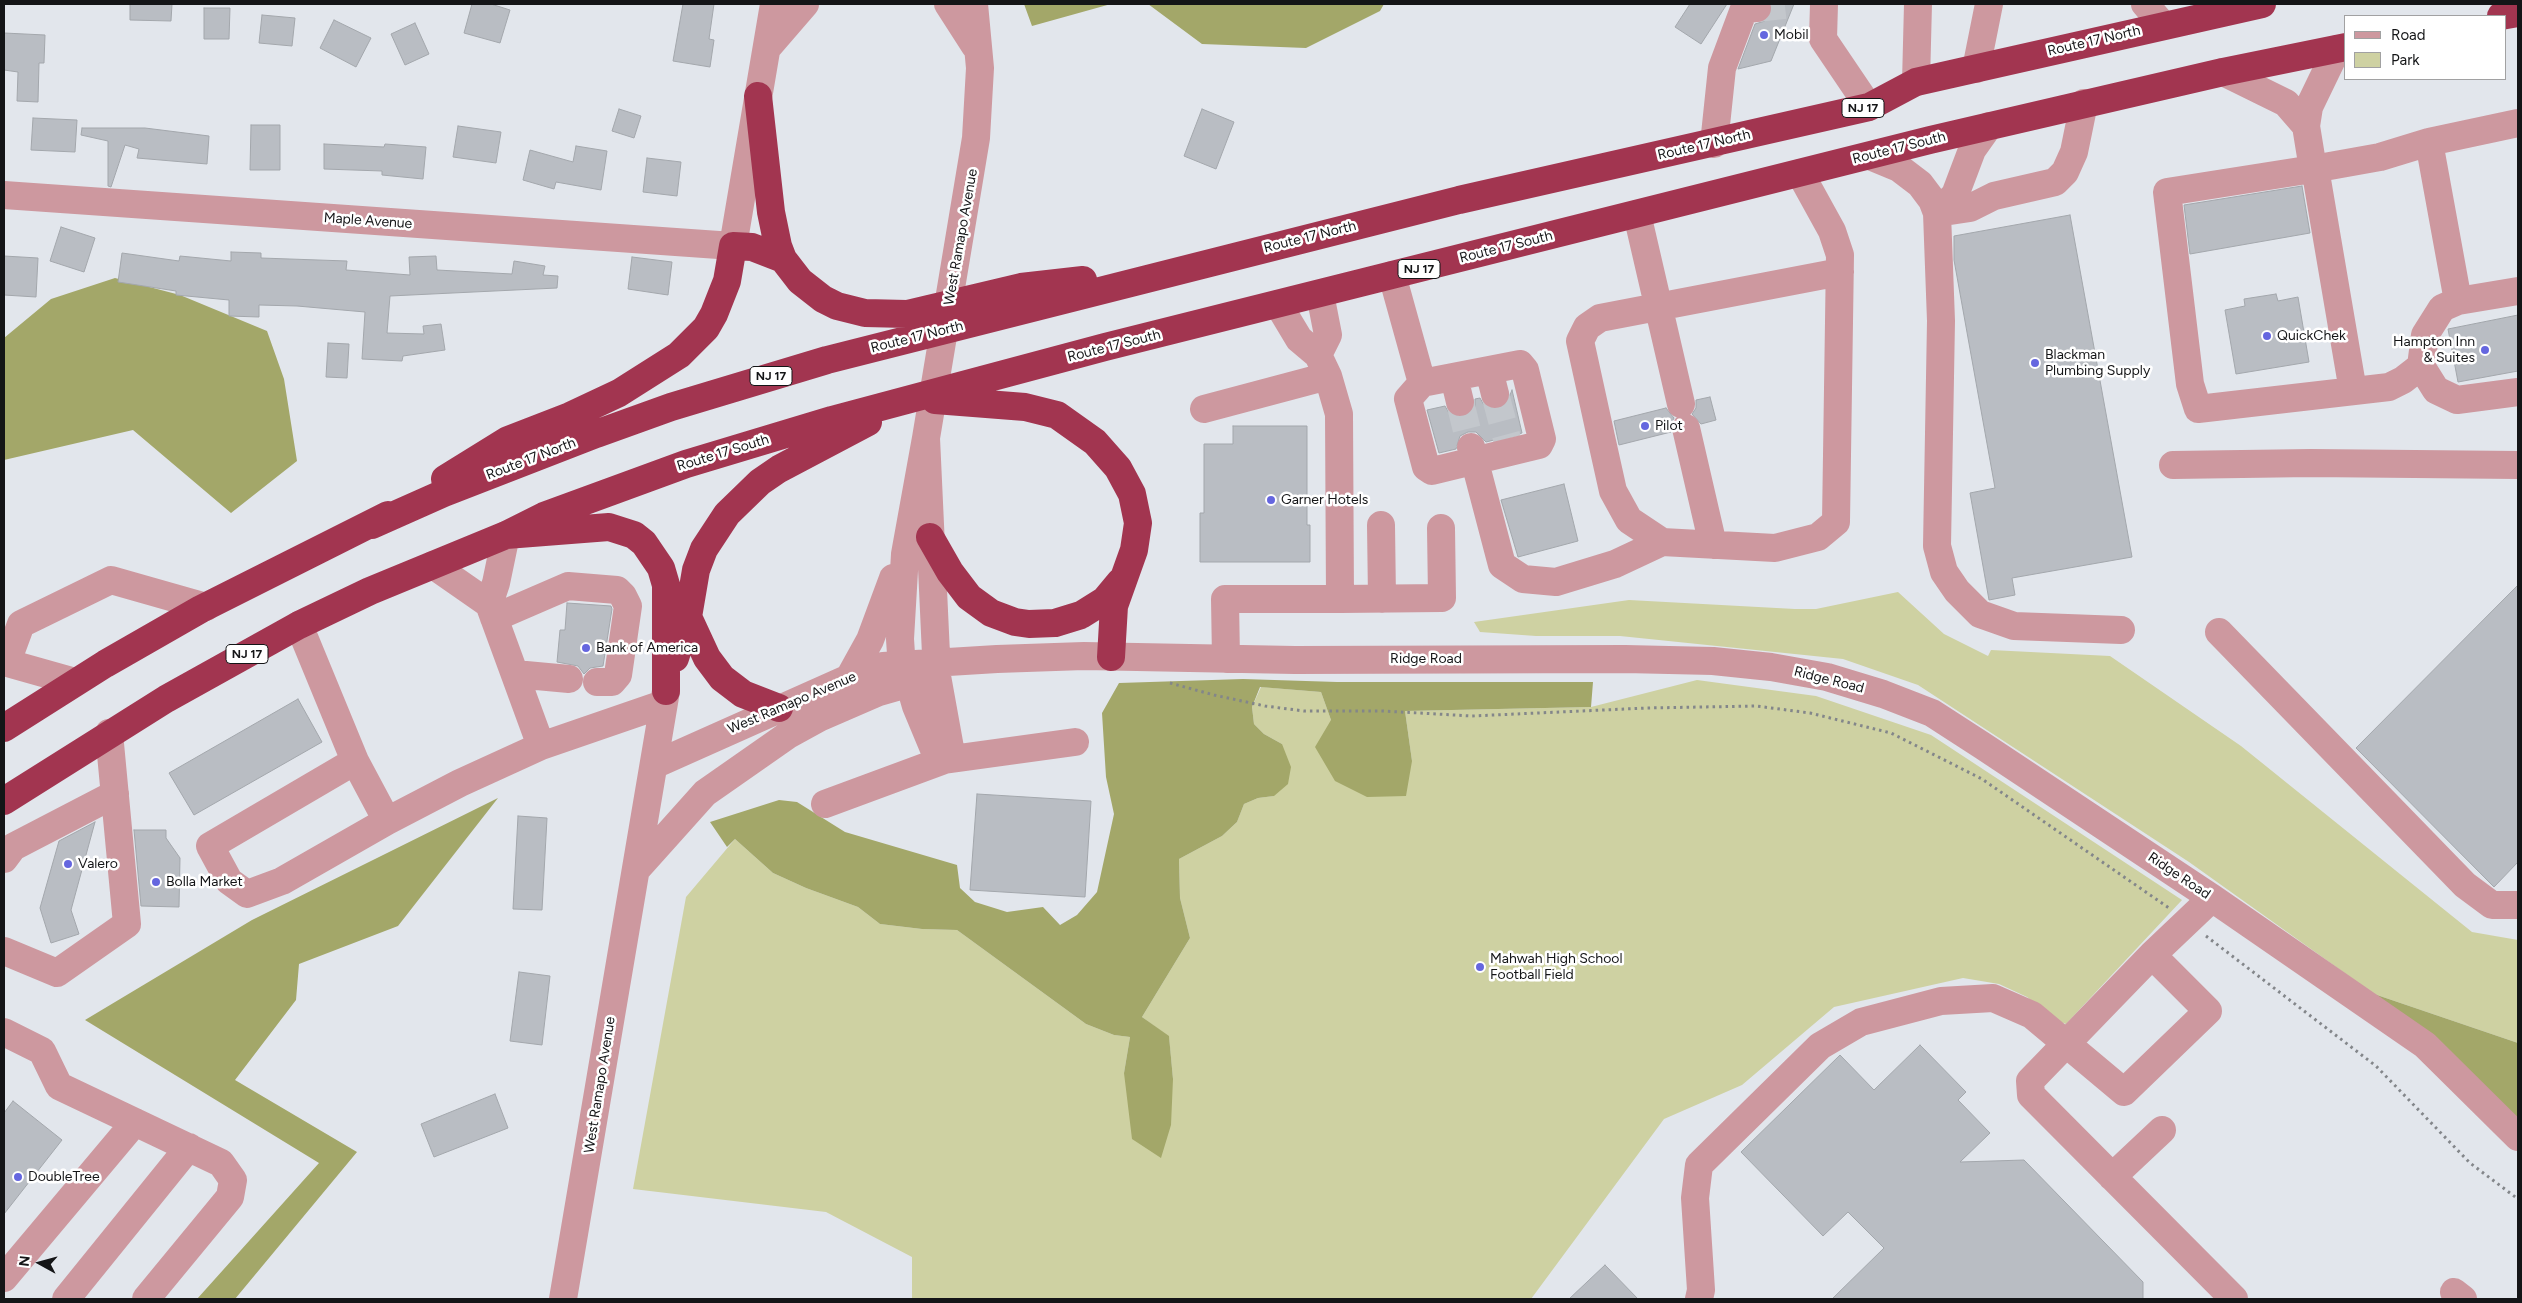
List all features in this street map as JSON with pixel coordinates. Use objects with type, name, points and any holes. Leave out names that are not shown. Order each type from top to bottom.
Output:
[{"type":"highway","name":"Route 17 North","points":[[372,525],[444,494],[596,434],[741,385],[827,360],[1460,200],[1714,144],[1869,107],[1916,82],[2262,4]]},
{"type":"highway","name":"Route 17 South","points":[[506,535],[544,516],[686,464],[832,420],[1278,304],[1989,126],[2223,72],[2341,48]]},
{"type":"highway","points":[[758,96],[773,230],[783,259],[800,281],[823,299],[852,310],[880,314],[920,312],[1021,287],[1183,269]]},
{"type":"highway","points":[[372,525],[508,440],[570,416],[619,393],[679,354],[706,328],[714,314],[727,281],[733,246],[752,247],[783,259]]},
{"type":"highway","points":[[665,697],[688,617],[696,570],[704,549],[727,514],[760,482],[786,465],[915,398],[1010,405],[1044,410],[1070,423],[1095,442],[1118,468],[1132,494],[1136,509],[1137,537],[1122,579],[1112,620],[1111,656]]},
{"type":"highway","name":"NJ 17","points":[[4,728],[75,682],[206,607],[304,556],[372,525]]},
{"type":"highway","points":[[506,535],[609,527],[634,535],[644,542],[661,568],[666,585],[665,697]]},
{"type":"highway","name":"NJ 17","points":[[4,801],[109,732],[299,625],[370,590],[506,535]]},
{"type":"highway","points":[[930,537],[950,572],[969,597],[991,613],[1015,622],[1055,623],[1081,615],[1105,600],[1122,579]]},
{"type":"highway","points":[[688,617],[707,658],[722,678],[743,694],[779,708]]},
{"type":"street","points":[[733,246],[774,4]]},
{"type":"street","points":[[766,49],[805,4]]},
{"type":"street","name":"West Ramapo Avenue","points":[[948,4],[978,49]]},
{"type":"street","name":"West Ramapo Avenue","points":[[636,870],[705,793],[754,758],[818,718],[879,692],[907,674],[937,669],[926,438],[953,284],[979,111],[980,68],[974,4]]},
{"type":"street","points":[[1824,4],[1823,39],[1869,107]]},
{"type":"street","points":[[1916,82],[1918,4]]},
{"type":"street","points":[[2145,4],[2163,25]]},
{"type":"street","points":[[1976,69],[1994,5]]},
{"type":"street","points":[[1714,144],[1722,68],[1744,9],[1757,8]]},
{"type":"street","points":[[2341,48],[2314,92],[2306,126],[2354,391]]},
{"type":"street","points":[[2223,72],[2286,103],[2306,126]]},
{"type":"street","points":[[1937,213],[1970,208],[1994,196],[2055,182],[2065,172],[2074,152],[2084,103]]},
{"type":"street","points":[[2421,366],[2403,380],[2389,387],[2198,409],[2190,384],[2167,192],[2380,158],[2429,142],[2518,123]]},
{"type":"street","points":[[1937,213],[1955,195],[1972,150],[1989,126]]},
{"type":"street","points":[[2429,142],[2458,301]]},
{"type":"street","points":[[1870,156],[1900,168],[1920,184],[1932,200],[1937,213],[1941,321],[1937,546],[1944,572],[1957,591],[1980,614],[2014,626],[2121,630]]},
{"type":"street","points":[[1473,454],[1502,565],[1523,579],[1556,582],[1615,564],[1662,542],[1775,548],[1818,537],[1836,522],[1840,255],[1832,231],[1800,173]]},
{"type":"street","name":"Maple Avenue","points":[[4,195],[733,246]]},
{"type":"street","points":[[1637,214],[1713,545]]},
{"type":"street","points":[[1662,542],[1629,520],[1613,491],[1580,341],[1587,327],[1600,318],[1840,272]]},
{"type":"street","points":[[1392,276],[1422,383]]},
{"type":"street","points":[[2518,291],[2458,301],[2442,308],[2425,335],[2421,366],[2436,390],[2457,400],[2518,392]]},
{"type":"street","points":[[1320,294],[1328,335],[1323,365]]},
{"type":"street","points":[[1278,304],[1299,339],[1323,365],[1339,414],[1340,600]]},
{"type":"street","points":[[1520,364],[1525,370],[1542,439],[1539,445],[1509,446],[1473,454],[1432,471],[1426,467],[1408,400],[1422,383],[1457,390],[1492,382],[1520,364]]},
{"type":"street","points":[[1204,409],[1323,365]]},
{"type":"street","points":[[926,438],[902,579],[900,622],[907,674],[936,754],[944,760]]},
{"type":"street","points":[[2173,465],[2311,463],[2518,465]]},
{"type":"street","points":[[849,678],[881,615],[912,514]]},
{"type":"street","points":[[1381,525],[1382,599]]},
{"type":"street","points":[[1226,658],[1225,598],[1340,600],[1442,598],[1441,528]]},
{"type":"street","points":[[491,611],[506,535]]},
{"type":"street","points":[[433,565],[491,611],[541,746]]},
{"type":"street","points":[[75,682],[6,662],[21,624],[110,580],[206,607]]},
{"type":"street","points":[[491,611],[568,586],[617,590],[624,596],[628,606],[618,675],[612,682],[597,682]]},
{"type":"street","points":[[299,625],[355,761],[387,821]]},
{"type":"street","points":[[2219,632],[2465,884],[2492,905],[2518,905]]},
{"type":"street","name":"Ridge Road","points":[[937,669],[997,659],[1111,656],[1713,661],[1771,667],[1827,677],[1883,694],[1932,713],[2212,898],[2425,1045],[2518,1137]]},
{"type":"street","name":"West Ramapo Avenue","points":[[654,765],[849,678],[883,666],[907,674]]},
{"type":"street","points":[[937,669],[950,748],[944,760]]},
{"type":"street","points":[[515,674],[569,679]]},
{"type":"street","points":[[355,761],[210,846],[229,881],[247,894],[282,881],[387,821],[460,783],[541,746],[665,697]]},
{"type":"street","name":"West Ramapo Avenue","points":[[563,1299],[665,697]]},
{"type":"street","points":[[4,951],[57,973],[126,924],[109,732]]},
{"type":"street","points":[[825,804],[944,760],[1075,742]]},
{"type":"street","points":[[7,849],[115,794]]},
{"type":"street","points":[[2212,898],[2152,955],[2030,1081],[2031,1095],[2234,1299]]},
{"type":"street","points":[[1699,1299],[1700,1282],[1695,1198],[1699,1165],[1820,1046],[1861,1022],[1941,1001],[1993,998],[2032,1015],[2124,1092],[2208,1011],[2152,955]]},
{"type":"street","points":[[4,1032],[42,1051],[59,1086],[221,1163],[232,1180],[230,1197],[146,1299]]},
{"type":"street","points":[[4,1278],[135,1122]]},
{"type":"street","points":[[2112,1178],[2162,1130]]},
{"type":"street","points":[[66,1299],[189,1148]]},
{"type":"path","points":[[1163,681],[1214,696],[1304,711],[1382,711],[1472,716],[1647,708],[1756,706],[1810,713],[1891,733],[1982,779],[2188,920],[2209,939],[2376,1066],[2470,1163],[2518,1199]]},
{"type":"green space","points":[[1024,4],[1111,4],[1032,26]]},
{"type":"green space","points":[[1148,4],[1384,4],[1380,11],[1306,48],[1202,44]]},
{"type":"green space","points":[[115,278],[180,295],[267,331],[284,379],[297,461],[231,513],[133,430],[4,460],[4,338],[51,299]]},
{"type":"green space","points":[[1898,592],[1944,634],[1988,656],[1991,650],[2110,656],[2241,746],[2472,932],[2518,940],[2518,1043],[2374,994],[2189,862],[1918,685],[1843,659],[1620,636],[1536,636],[1480,632],[1474,622],[1629,600],[1816,609]]},
{"type":"green space","points":[[1243,679],[1337,682],[1593,682],[1591,707],[1405,711],[1412,761],[1406,796],[1367,797],[1335,781],[1315,747],[1331,720],[1321,692],[1260,687],[1252,707],[1254,724],[1264,734],[1282,744],[1291,767],[1288,784],[1274,796],[1258,798],[1244,804],[1237,822],[1222,836],[1179,859],[1180,898],[1190,938],[1142,1017],[1169,1036],[1173,1079],[1171,1125],[1161,1158],[1132,1139],[1124,1073],[1130,1037],[1114,1035],[1086,1024],[957,930],[922,929],[880,924],[858,907],[806,888],[773,873],[735,839],[727,847],[710,822],[779,800],[797,802],[845,832],[957,865],[960,888],[975,902],[1007,912],[1043,907],[1060,925],[1077,915],[1097,892],[1114,814],[1106,777],[1102,713],[1119,683]]},
{"type":"green space","points":[[1697,680],[1816,696],[1931,735],[2182,900],[2066,1024],[2056,1020],[2027,997],[1999,984],[1963,978],[1834,1007],[1742,1085],[1664,1119],[1531,1299],[912,1299],[912,1257],[826,1212],[633,1189],[686,897],[735,839],[773,873],[806,888],[858,907],[880,924],[922,929],[957,930],[1086,1024],[1114,1035],[1130,1037],[1124,1073],[1173,1079],[1169,1037],[1142,1017],[1190,938],[1180,898],[1179,859],[1222,836],[1237,822],[1244,804],[1258,798],[1274,796],[1282,744],[1264,734],[1254,724],[1252,707],[1261,687],[1321,692],[1331,720],[1412,761],[1405,711],[1591,707]]},
{"type":"green space","points":[[498,798],[398,926],[299,964],[296,1000],[235,1080],[357,1152],[235,1299],[197,1299],[319,1163],[85,1020],[252,920]]},
{"type":"green space","points":[[2374,994],[2518,1043],[2518,1137]]},
{"type":"building","points":[[130,4],[172,4],[171,21],[130,20]]},
{"type":"building","points":[[472,4],[491,4],[510,10],[500,43],[464,33]]},
{"type":"building","points":[[683,4],[714,4],[709,39],[714,40],[710,67],[673,61]]},
{"type":"building","points":[[1690,4],[1727,4],[1701,44],[1675,27]]},
{"type":"building","name":"Mobil","points":[[1772,4],[1794,4],[1771,61],[1738,69],[1755,24],[1765,21],[1771,15]]},
{"type":"building","points":[[204,8],[230,8],[229,39],[204,39]]},
{"type":"building","points":[[262,15],[295,18],[292,46],[259,43]]},
{"type":"building","points":[[334,20],[371,38],[356,67],[320,48]]},
{"type":"building","points":[[415,23],[429,54],[405,65],[391,34]]},
{"type":"building","points":[[4,33],[45,35],[44,63],[39,63],[38,102],[17,101],[18,72],[4,70]]},
{"type":"building","points":[[619,109],[641,116],[634,138],[612,131]]},
{"type":"building","points":[[1202,109],[1234,122],[1216,169],[1184,156]]},
{"type":"building","points":[[33,118],[77,120],[75,152],[31,150]]},
{"type":"building","points":[[251,125],[280,125],[280,170],[250,170]]},
{"type":"building","points":[[458,126],[501,132],[496,163],[453,157]]},
{"type":"building","points":[[82,128],[145,128],[209,136],[207,164],[137,158],[139,149],[125,145],[111,187],[108,186],[108,141],[81,135]]},
{"type":"building","points":[[324,144],[384,147],[385,144],[426,147],[423,179],[382,175],[382,171],[324,169]]},
{"type":"building","points":[[576,146],[607,151],[601,190],[556,182],[554,189],[523,180],[530,150],[573,162]]},
{"type":"building","points":[[647,158],[681,162],[677,196],[643,192]]},
{"type":"building","points":[[2302,186],[2310,233],[2190,254],[2184,205]]},
{"type":"building","name":"Blackman Plumbing Supply","points":[[2070,215],[2132,557],[2012,578],[2015,595],[1989,600],[1970,493],[1995,488],[1954,260],[1954,236]]},
{"type":"building","points":[[61,227],[95,238],[84,272],[50,261]]},
{"type":"building","points":[[231,252],[261,253],[261,258],[347,261],[346,270],[410,275],[409,257],[436,256],[437,270],[512,274],[514,261],[545,266],[543,275],[558,276],[557,288],[390,296],[387,333],[424,334],[423,326],[441,324],[445,350],[403,356],[402,361],[362,359],[365,312],[297,306],[259,305],[259,317],[229,316],[229,300],[176,295],[176,291],[118,282],[122,253],[179,261],[180,256],[231,261]]},
{"type":"building","points":[[4,256],[38,258],[36,297],[4,295]]},
{"type":"building","points":[[632,257],[672,262],[668,295],[628,289]]},
{"type":"building","name":"QuickChek","points":[[2276,294],[2278,301],[2298,297],[2309,362],[2236,374],[2225,310],[2245,306],[2244,299]]},
{"type":"building","name":"Hampton Inn & Suites","points":[[2518,315],[2518,371],[2458,382],[2448,329]]},
{"type":"building","points":[[328,343],[349,344],[347,378],[326,377]]},
{"type":"building","points":[[1512,390],[1522,433],[1486,442],[1476,432],[1468,432],[1460,436],[1456,449],[1439,453],[1427,410],[1445,406],[1449,413],[1455,417],[1463,417],[1471,413],[1475,407],[1475,399],[1480,398],[1484,405],[1491,409],[1498,409],[1506,405]]},
{"type":"building","points":[[1710,397],[1716,420],[1701,424],[1692,414],[1696,408],[1696,400]]},
{"type":"building","points":[[1666,408],[1674,418],[1671,424],[1671,432],[1619,445],[1614,421]]},
{"type":"building","name":"Garner Hotels","points":[[1233,426],[1307,426],[1307,525],[1310,525],[1310,562],[1200,562],[1200,513],[1204,513],[1204,444],[1233,444]]},
{"type":"building","points":[[1564,484],[1578,541],[1518,557],[1501,500]]},
{"type":"building","points":[[2518,585],[2518,862],[2494,887],[2356,748]]},
{"type":"building","name":"Bank of America","points":[[567,603],[611,606],[612,609],[603,666],[590,668],[584,674],[578,666],[557,662],[560,630],[565,630]]},
{"type":"building","points":[[298,699],[322,742],[194,815],[169,773]]},
{"type":"building","points":[[977,794],[1091,801],[1085,897],[970,890]]},
{"type":"building","points":[[518,816],[547,818],[542,910],[513,909]]},
{"type":"building","points":[[95,822],[71,910],[79,934],[51,943],[40,908],[59,841]]},
{"type":"building","name":"Bolla Market","points":[[134,830],[166,830],[166,838],[180,858],[179,907],[141,906]]},
{"type":"building","points":[[519,972],[550,976],[542,1045],[510,1041]]},
{"type":"building","points":[[1920,1045],[1966,1092],[1958,1100],[1990,1133],[1960,1162],[2024,1160],[2143,1282],[2143,1299],[1832,1299],[1884,1248],[1848,1212],[1823,1236],[1741,1152],[1840,1055],[1874,1090]]},
{"type":"building","points":[[495,1094],[508,1128],[434,1157],[421,1124]]},
{"type":"building","name":"DoubleTree","points":[[13,1101],[62,1140],[4,1214],[4,1113]]},
{"type":"building","points":[[1605,1265],[1638,1299],[1569,1299]]},
{"type":"tunnel","points":[[1757,8],[1792,4]]},
{"type":"tunnel","points":[[1495,394],[1507,439]]},
{"type":"tunnel","points":[[1460,402],[1471,447]]},
{"type":"place","name":"Mobil","points":[[1764,35]]},
{"type":"place","name":"QuickChek","points":[[2267,336]]},
{"type":"place","name":"Hampton Inn & Suites","points":[[2485,350]]},
{"type":"place","name":"Blackman Plumbing Supply","points":[[2035,363]]},
{"type":"place","name":"Pilot","points":[[1645,426]]},
{"type":"place","name":"Garner Hotels","points":[[1271,500]]},
{"type":"place","name":"Bank of America","points":[[586,648]]},
{"type":"place","name":"Valero","points":[[68,864]]},
{"type":"place","name":"Bolla Market","points":[[156,882]]},
{"type":"place","name":"Mahwah High School Football Field","points":[[1480,967]]},
{"type":"place","name":"DoubleTree","points":[[18,1177]]}]
